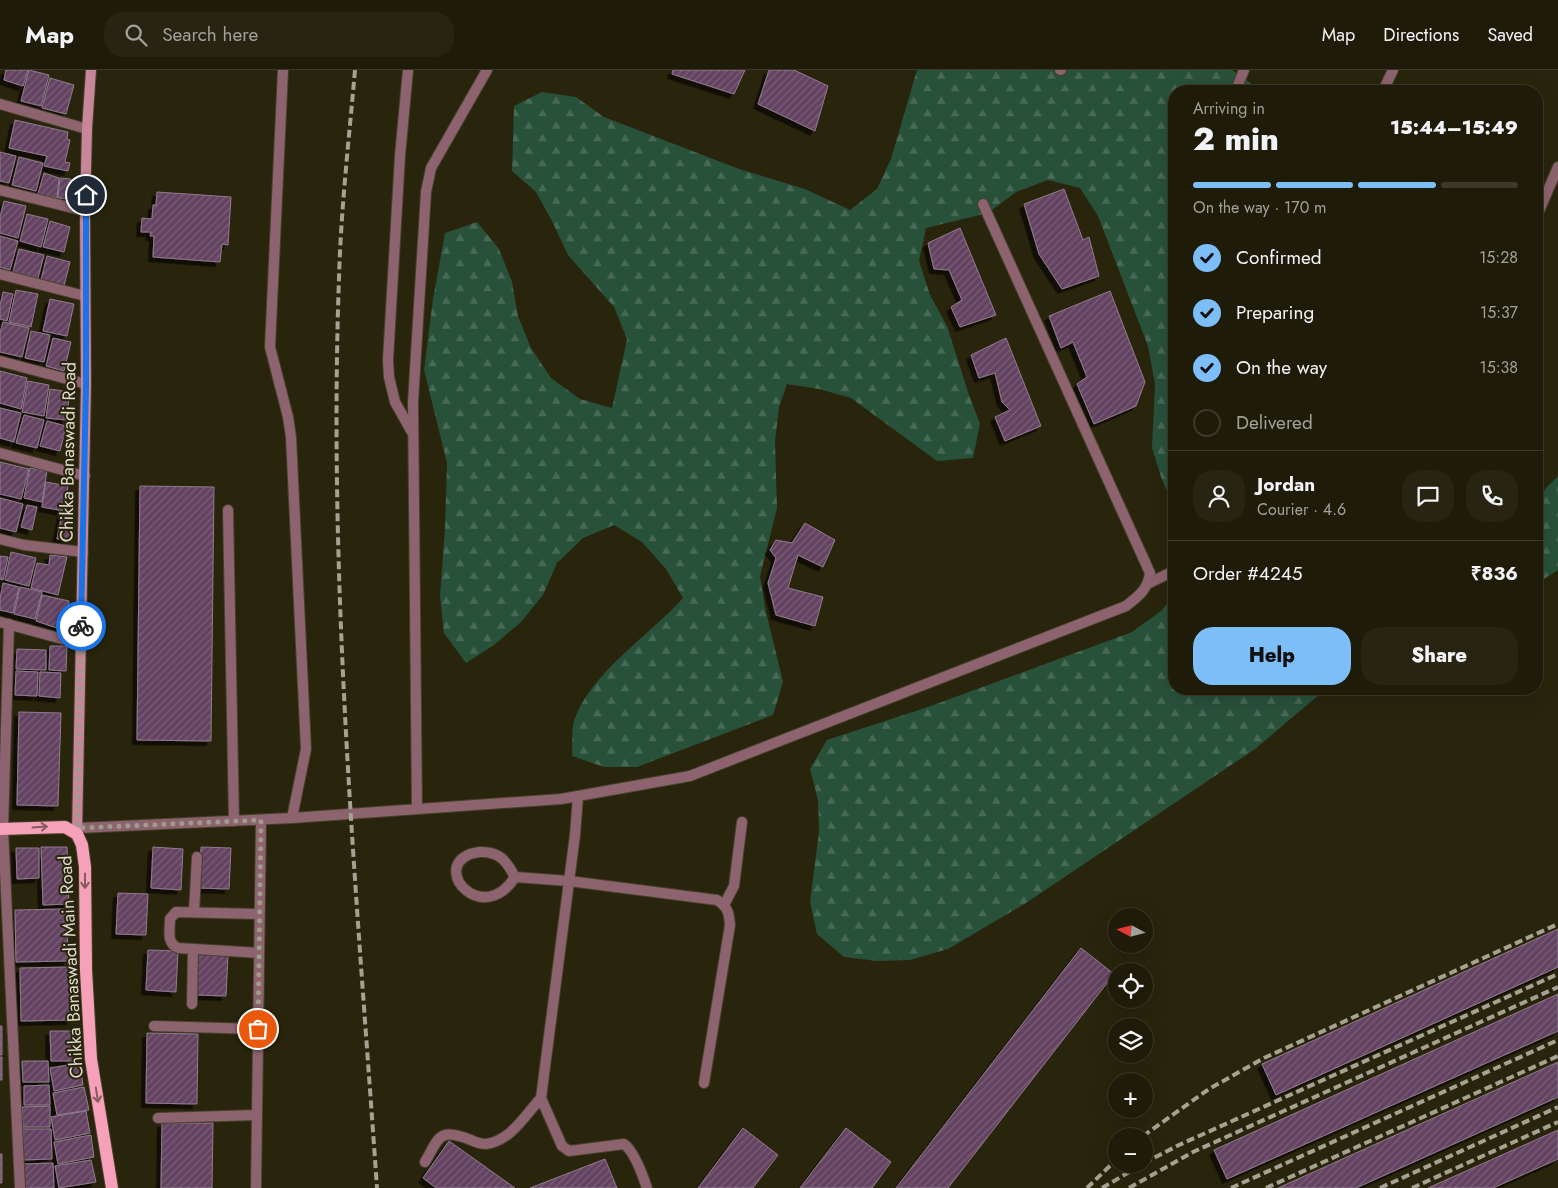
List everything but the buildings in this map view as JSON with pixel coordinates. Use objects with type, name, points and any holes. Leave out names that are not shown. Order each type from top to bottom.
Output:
[{"type":"main road","name":"Chikka Banaswadi Road","points":[[77,831],[85,476],[85,211],[87,128],[91,70]]},
{"type":"main road","points":[[1,829],[60,826],[77,831]]},
{"type":"main road","name":"Chikka Banaswadi Main Road","points":[[77,831],[86,867],[86,970],[91,1059],[112,1188]]},
{"type":"street","points":[[282,70],[270,347],[288,417],[291,437],[306,749],[292,818]]},
{"type":"street","points":[[408,70],[400,156],[388,360],[389,377],[395,402],[414,435]]},
{"type":"street","points":[[417,809],[413,402],[426,192],[431,168],[487,70]]},
{"type":"street","points":[[1238,85],[1244,70]]},
{"type":"street","points":[[1386,85],[1393,70]]},
{"type":"street","points":[[0,104],[87,128]]},
{"type":"street","points":[[1543,202],[1558,167]]},
{"type":"street","points":[[0,190],[85,211]]},
{"type":"street","points":[[77,831],[561,799],[690,776],[1126,606],[1140,595],[1148,583],[1150,573],[983,204]]},
{"type":"street","points":[[0,274],[85,296]]},
{"type":"street","points":[[0,361],[86,384]]},
{"type":"street","points":[[0,453],[85,476]]},
{"type":"street","points":[[228,510],[234,821]]},
{"type":"street","points":[[0,539],[24,545],[83,552]]},
{"type":"street","points":[[1148,583],[1168,574]]},
{"type":"street","points":[[20,1188],[1,829],[5,623],[81,644]]},
{"type":"street","points":[[424,1162],[439,1137],[445,1134],[456,1134],[484,1144],[497,1141],[519,1126],[541,1098],[578,796]]},
{"type":"street","points":[[256,1188],[261,820]]},
{"type":"street","points":[[724,905],[734,886],[742,822]]},
{"type":"street","points":[[486,852],[495,853],[506,861],[515,877],[505,890],[495,896],[484,896],[464,891],[456,878],[460,861],[467,855],[486,852]]},
{"type":"street","points":[[194,912],[197,857]]},
{"type":"street","points":[[515,877],[569,881],[717,900],[724,905],[728,911],[730,925],[704,1084]]},
{"type":"street","points":[[259,952],[178,948],[173,946],[170,940],[170,919],[176,912],[260,914]]},
{"type":"street","points":[[192,1004],[193,950]]},
{"type":"street","points":[[154,1026],[258,1029]]},
{"type":"street","points":[[541,1098],[562,1146],[569,1151],[624,1144],[635,1160],[647,1188]]},
{"type":"street","points":[[158,1118],[257,1115]]},
{"type":"green space","points":[[917,70],[1232,70],[1253,85],[1168,85],[1168,493],[1152,448],[1155,384],[1148,346],[1098,216],[1080,188],[1048,180],[1016,192],[988,213],[926,228],[919,261],[930,295],[947,326],[980,424],[973,458],[937,461],[851,398],[819,389],[787,384],[779,407],[775,441],[777,508],[760,576],[766,612],[783,682],[773,715],[637,767],[604,767],[572,756],[574,721],[582,703],[593,687],[622,655],[683,598],[666,569],[642,542],[614,525],[583,538],[557,563],[543,595],[521,622],[494,645],[466,663],[444,633],[440,596],[447,463],[424,370],[433,299],[445,233],[477,222],[499,249],[512,282],[518,316],[531,348],[551,378],[580,399],[612,408],[627,339],[614,307],[568,255],[536,192],[512,171],[514,106],[542,92],[576,97],[604,117],[739,169],[805,189],[850,210],[877,189],[891,159]]},
{"type":"green space","points":[[1558,476],[1558,570],[1543,580],[1543,493]]},
{"type":"green space","points":[[1168,603],[1168,695],[1319,695],[1255,749],[1026,903],[948,949],[910,960],[877,961],[844,957],[817,934],[810,902],[819,832],[818,800],[810,769],[827,740],[928,707],[1132,632],[1161,611]]},
{"type":"railway","points":[[355,70],[340,252],[337,506],[346,733],[377,1188]]},
{"type":"railway","points":[[1153,1129],[1209,1089],[1264,1058],[1558,924]]},
{"type":"railway","points":[[1153,1158],[1558,974]]},
{"type":"railway","points":[[1129,1188],[1193,1152],[1558,987]]},
{"type":"railway","points":[[1231,1188],[1558,1040]]},
{"type":"railway","points":[[1266,1188],[1558,1056]]},
{"type":"railway","points":[[1380,1188],[1558,1107]]},
{"type":"railway","points":[[1412,1188],[1558,1122]]},
{"type":"railway","points":[[1087,1188],[1108,1168]]},
{"type":"railway","points":[[1102,1188],[1128,1173]]},
{"type":"way so far","points":[[81,626],[78,828],[261,820],[258,1029]]},
{"type":"route","points":[[81,626],[86,384],[86,195]]}]
